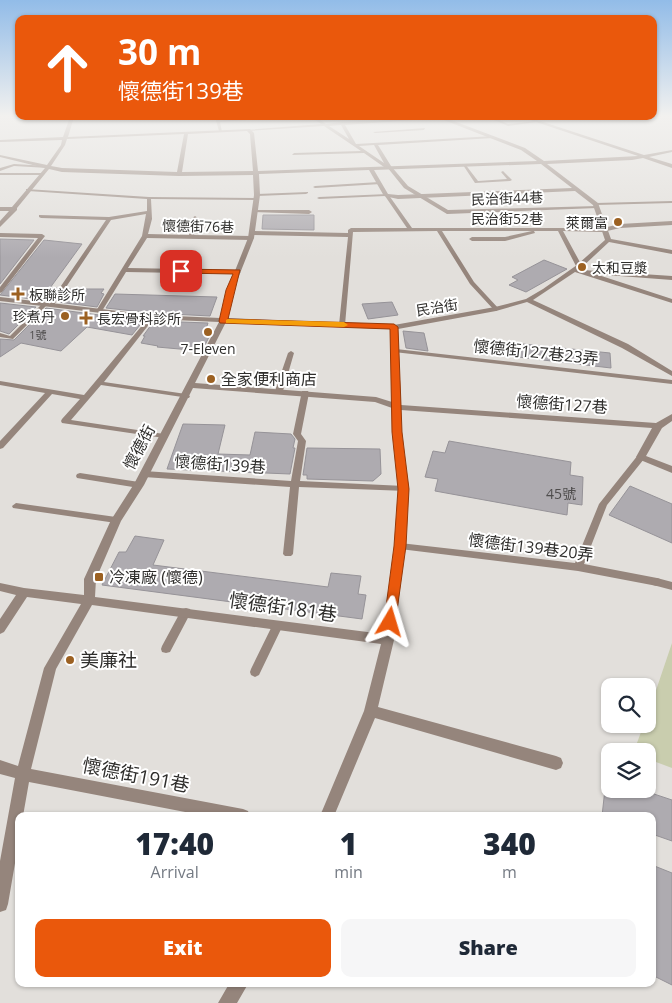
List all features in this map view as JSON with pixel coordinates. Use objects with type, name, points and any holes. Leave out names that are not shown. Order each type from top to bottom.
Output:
[{"type":"street","points":[[34,164],[62,170],[178,174],[256,173],[496,164]]},
{"type":"street","points":[[0,225],[15,209],[50,164]]},
{"type":"street","points":[[178,174],[180,164]]},
{"type":"street","name":"懷德街","points":[[16,812],[23,774],[50,668],[89,600],[90,579],[116,520],[139,485],[223,321],[230,290],[251,235],[257,197],[255,164]]},
{"type":"street","points":[[544,164],[596,205],[604,223],[603,230],[608,240],[672,252]]},
{"type":"street","points":[[370,168],[386,195],[398,197],[576,189]]},
{"type":"street","points":[[0,208],[15,209]]},
{"type":"street","name":"民治街","points":[[0,299],[152,317],[394,327],[496,310],[528,300],[578,269],[608,240]]},
{"type":"street","points":[[578,269],[672,301]]},
{"type":"street","points":[[528,300],[624,346],[672,374]]},
{"type":"street","points":[[329,812],[371,711],[388,640],[400,546],[404,489],[397,432],[394,327]]},
{"type":"street","name":"懷德街127巷","points":[[191,386],[305,393],[376,400],[397,407],[658,426]]},
{"type":"street","points":[[672,417],[658,426],[641,457],[672,470]]},
{"type":"street","points":[[657,582],[672,586]]},
{"type":"street","name":"懷德街181巷","points":[[0,587],[24,592],[388,640]]},
{"type":"street","points":[[0,629],[24,592]]},
{"type":"street","points":[[371,711],[556,763]]},
{"type":"street","points":[[0,767],[23,774]]},
{"type":"street","name":"懷德街191巷","points":[[23,774],[222,812]]},
{"type":"street","name":"懷德街","points":[[0,904],[15,819]]},
{"type":"street","points":[[227,1003],[237,987]]},
{"type":"lane","points":[[383,164],[389,167]]},
{"type":"lane","points":[[0,172],[14,165],[48,167]]},
{"type":"lane","points":[[465,165],[477,182],[510,180],[503,172]]},
{"type":"lane","name":"民治街44巷","points":[[389,167],[406,187],[448,212],[671,201]]},
{"type":"lane","points":[[0,172],[42,174]]},
{"type":"lane","points":[[315,187],[379,183]]},
{"type":"lane","points":[[28,190],[149,198],[257,197],[306,193]]},
{"type":"lane","points":[[319,198],[386,195],[411,230]]},
{"type":"lane","points":[[99,311],[145,236],[149,219],[149,198]]},
{"type":"lane","points":[[255,211],[309,212]]},
{"type":"lane","points":[[41,216],[109,219],[148,212]]},
{"type":"lane","points":[[448,212],[453,218]]},
{"type":"lane","points":[[191,237],[194,218]]},
{"type":"lane","points":[[0,335],[11,338],[47,305],[109,219]]},
{"type":"lane","points":[[603,230],[620,226],[672,223]]},
{"type":"lane","points":[[458,224],[463,229]]},
{"type":"lane","points":[[438,229],[472,283],[496,310]]},
{"type":"lane","points":[[560,229],[578,269],[672,278]]},
{"type":"lane","name":"民治街52巷","points":[[251,235],[351,235],[351,230],[603,230]]},
{"type":"lane","points":[[472,240],[505,239],[541,230]]},
{"type":"lane","name":"懷德街76巷","points":[[145,236],[251,235]]},
{"type":"lane","points":[[342,325],[351,235]]},
{"type":"lane","points":[[0,236],[42,236],[0,291]]},
{"type":"lane","points":[[125,270],[238,272]]},
{"type":"lane","points":[[152,317],[99,383],[65,420],[164,436]]},
{"type":"lane","name":"懷德街127巷23弄","points":[[396,352],[672,382]]},
{"type":"lane","points":[[279,392],[291,353]]},
{"type":"lane","points":[[0,383],[86,398]]},
{"type":"lane","points":[[99,383],[186,396]]},
{"type":"lane","points":[[0,446],[50,392]]},
{"type":"lane","points":[[288,554],[295,484],[302,440],[297,434],[305,393]]},
{"type":"lane","points":[[578,567],[603,504],[641,457]]},
{"type":"lane","name":"懷德街139巷","points":[[144,474],[404,489]]},
{"type":"lane","points":[[80,476],[139,485]]},
{"type":"lane","points":[[16,506],[116,520]]},
{"type":"lane","name":"懷德街139巷20弄","points":[[400,546],[578,567],[657,582]]},
{"type":"lane","points":[[166,649],[186,612]]},
{"type":"lane","points":[[255,672],[278,625]]},
{"type":"green space","points":[[672,643],[672,768],[656,762],[656,743],[637,743],[641,733],[656,733],[656,690]]},
{"type":"building","points":[[263,215],[314,215],[314,230],[262,229]]},
{"type":"building","points":[[0,239],[34,240],[0,284]]},
{"type":"building","points":[[44,240],[82,244],[50,288],[57,288],[49,301],[0,295]]},
{"type":"building","points":[[544,260],[567,269],[526,292],[509,285],[518,280],[512,277]]},
{"type":"building","points":[[67,289],[104,289],[101,293],[104,294],[97,307],[58,302]]},
{"type":"building","points":[[115,294],[217,297],[210,316],[106,308]]},
{"type":"building","points":[[392,302],[398,315],[368,319],[362,304]]},
{"type":"building","points":[[0,303],[36,307],[9,334],[0,331]]},
{"type":"building","points":[[46,308],[144,320],[132,335],[87,327],[61,351],[21,343],[0,357],[0,339],[14,340]]},
{"type":"building","points":[[154,321],[208,323],[206,329],[213,329],[202,351],[157,347],[141,343],[145,336],[143,336]]},
{"type":"building","points":[[403,331],[424,333],[428,351],[406,348]]},
{"type":"building","points":[[494,341],[610,353],[611,368],[492,354]]},
{"type":"building","points":[[183,424],[225,425],[218,454],[250,455],[255,432],[291,434],[295,439],[293,448],[295,448],[290,474],[167,469]]},
{"type":"building","points":[[449,441],[571,462],[570,475],[583,477],[582,505],[568,503],[567,515],[435,491],[438,479],[425,477],[433,451],[445,453]]},
{"type":"building","points":[[307,448],[380,449],[381,474],[373,481],[307,479],[307,475],[303,475]]},
{"type":"building","points":[[630,486],[672,504],[672,543],[609,515]]},
{"type":"building","points":[[135,536],[164,540],[153,565],[328,587],[331,573],[361,576],[358,594],[366,595],[362,619],[102,585],[119,552],[126,552]]},
{"type":"building","points":[[656,795],[672,800],[672,841],[656,835],[656,812],[602,812],[604,798],[656,798]]},
{"type":"building","points":[[656,867],[672,873],[672,985],[656,977]]},
{"type":"slow traffic","points":[[228,321],[344,325]]},
{"type":"place","name":"萊爾富","points":[[618,222]]},
{"type":"place","name":"太和豆漿","points":[[582,267]]},
{"type":"place","name":"板聯診所","points":[[18,294]]},
{"type":"place","name":"珍煮丹","points":[[65,316]]},
{"type":"place","name":"長宏骨科診所","points":[[86,318]]},
{"type":"place","name":"7-Eleven","points":[[208,332]]},
{"type":"place","name":"全家便利商店","points":[[211,379]]},
{"type":"place","name":"冷凍廠 (懷德)","points":[[99,577]]},
{"type":"place","name":"美廉社","points":[[70,660]]},
{"type":"route","points":[[181,271],[238,272],[230,290],[223,321],[394,327],[397,432],[404,489],[400,546],[390,622]]}]
